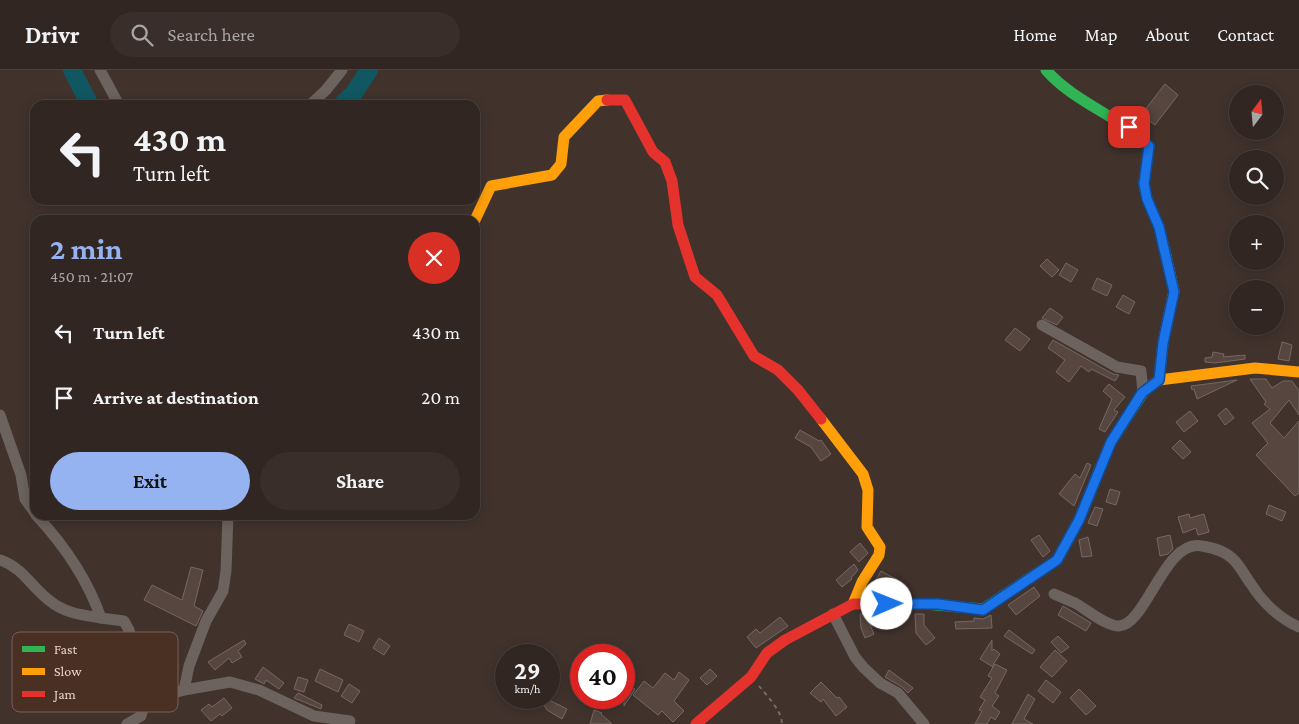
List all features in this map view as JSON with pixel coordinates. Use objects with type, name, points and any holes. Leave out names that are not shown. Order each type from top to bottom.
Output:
[{"type":"street","points":[[100,70],[116,100]]},
{"type":"street","points":[[315,100],[342,70]]},
{"type":"street","points":[[1046,70],[1050,76],[1075,96],[1097,111],[1117,119],[1141,136],[1149,146],[1144,184],[1147,199],[1159,227],[1174,292],[1163,343],[1159,380]]},
{"type":"street","points":[[477,215],[491,186],[552,175],[561,164],[564,137],[598,101],[626,100],[654,152],[664,162],[672,181],[678,225],[695,277],[717,295],[754,356],[778,370],[798,390],[862,474],[868,490],[867,527],[880,548],[879,555],[862,582],[853,604]]},
{"type":"street","points":[[1042,325],[1117,367],[1141,371],[1142,393]]},
{"type":"street","points":[[696,724],[751,677],[767,653],[785,640],[853,604],[938,604],[983,610],[1057,560],[1079,520],[1111,442],[1142,393],[1159,380],[1255,368],[1299,372]]},
{"type":"street","points":[[0,415],[21,475],[25,499],[30,506]]},
{"type":"street","points":[[41,520],[66,550],[83,575],[101,618]]},
{"type":"street","points":[[184,690],[189,666],[206,621],[223,591],[226,570],[228,520]]},
{"type":"street","points":[[1054,594],[1074,603],[1110,624],[1119,626],[1127,623],[1137,612],[1175,556],[1184,548],[1191,545],[1200,545],[1219,550],[1233,558],[1263,601],[1281,616],[1299,627]]},
{"type":"street","points":[[0,560],[21,570],[50,602],[80,615],[124,621],[129,632]]},
{"type":"street","points":[[833,614],[863,667],[880,683],[898,693],[924,724]]},
{"type":"street","points":[[178,692],[230,682],[238,683],[259,690],[314,716],[350,721]]},
{"type":"street","points":[[127,724],[144,720]]},
{"type":"path","points":[[751,677],[770,699],[782,719],[782,724]]},
{"type":"building","points":[[1165,84],[1178,95],[1155,125],[1141,115]]},
{"type":"building","points":[[1047,259],[1059,270],[1052,277],[1040,266]]},
{"type":"building","points":[[1066,263],[1078,270],[1071,282],[1059,275]]},
{"type":"building","points":[[1097,278],[1112,285],[1107,296],[1092,289]]},
{"type":"building","points":[[1123,295],[1135,302],[1129,314],[1116,307]]},
{"type":"building","points":[[1050,308],[1063,317],[1057,325],[1042,318]]},
{"type":"building","points":[[1015,328],[1030,339],[1020,351],[1005,340]]},
{"type":"building","points":[[1053,340],[1113,374],[1119,375],[1115,381],[1091,369],[1089,372],[1081,366],[1069,382],[1056,372],[1065,360],[1048,348]]},
{"type":"building","points":[[1282,342],[1292,345],[1289,361],[1278,359]]},
{"type":"building","points":[[1213,352],[1224,354],[1223,357],[1245,355],[1245,359],[1215,363],[1205,362],[1205,358],[1212,357]]},
{"type":"building","points":[[1250,379],[1266,379],[1272,388],[1283,381],[1292,381],[1299,391],[1299,415],[1289,400],[1270,423],[1284,438],[1299,421],[1299,493],[1295,496],[1256,455],[1268,443],[1252,423],[1270,409],[1264,404],[1266,402]]},
{"type":"building","points":[[1237,380],[1197,399],[1191,386]]},
{"type":"building","points":[[1109,384],[1125,397],[1114,410],[1118,412],[1105,432],[1099,429],[1112,399],[1103,391]]},
{"type":"building","points":[[1226,408],[1234,418],[1225,425],[1218,415]]},
{"type":"building","points":[[1190,411],[1198,421],[1184,432],[1176,422]]},
{"type":"building","points":[[800,430],[819,441],[821,440],[831,454],[821,461],[811,447],[795,438]]},
{"type":"building","points":[[1180,440],[1191,452],[1183,459],[1172,448]]},
{"type":"building","points":[[1087,463],[1091,465],[1074,506],[1059,494],[1075,474],[1080,478]]},
{"type":"building","points":[[1110,489],[1120,492],[1116,505],[1106,502]]},
{"type":"building","points":[[1269,505],[1286,512],[1282,521],[1266,514]]},
{"type":"building","points":[[1095,507],[1103,509],[1097,526],[1088,523]]},
{"type":"building","points":[[1189,514],[1190,518],[1204,514],[1209,532],[1198,535],[1196,528],[1183,533],[1178,517]]},
{"type":"building","points":[[1039,535],[1050,551],[1043,557],[1031,540]]},
{"type":"building","points":[[1170,535],[1173,549],[1168,554],[1160,556],[1157,538]]},
{"type":"building","points":[[1088,537],[1092,556],[1082,557],[1079,540]]},
{"type":"building","points":[[860,543],[868,553],[859,562],[850,552]]},
{"type":"building","points":[[854,564],[858,570],[852,579],[842,587],[836,580]]},
{"type":"building","points":[[191,567],[203,570],[194,606],[203,611],[196,626],[144,600],[152,585],[182,600]]},
{"type":"building","points":[[881,571],[898,580],[893,590],[888,587],[887,594],[868,594]]},
{"type":"building","points":[[1034,587],[1040,596],[1016,615],[1008,605]]},
{"type":"building","points":[[1063,606],[1091,623],[1086,631],[1058,615]]},
{"type":"building","points":[[860,614],[868,614],[874,634],[865,638],[861,628]]},
{"type":"building","points":[[915,614],[924,614],[924,625],[935,638],[926,645],[916,633]]},
{"type":"building","points":[[991,615],[992,628],[956,629],[955,622],[974,621],[974,618],[983,619]]},
{"type":"building","points":[[780,617],[788,626],[756,648],[747,637],[756,629],[760,633]]},
{"type":"building","points":[[349,624],[364,631],[359,642],[344,635]]},
{"type":"building","points":[[1009,630],[1035,650],[1032,654],[1004,636]]},
{"type":"building","points":[[1058,636],[1069,647],[1061,653],[1051,642]]},
{"type":"building","points":[[379,638],[390,646],[384,655],[373,648]]},
{"type":"building","points":[[244,640],[246,644],[238,651],[242,657],[232,663],[229,658],[215,670],[208,662]]},
{"type":"building","points":[[992,640],[992,651],[994,649],[1000,654],[993,667],[980,659]]},
{"type":"building","points":[[1055,650],[1067,661],[1052,677],[1040,667]]},
{"type":"building","points":[[995,664],[1007,670],[995,693],[999,696],[992,706],[1000,712],[995,720],[991,717],[987,724],[975,724],[982,711],[979,710],[985,700],[980,697],[992,678],[988,676]]},
{"type":"building","points":[[263,667],[284,683],[279,689],[266,680],[264,684],[255,679]]},
{"type":"building","points":[[320,669],[343,680],[338,692],[315,681]]},
{"type":"building","points":[[710,669],[717,676],[707,685],[700,678]]},
{"type":"building","points":[[889,670],[913,688],[908,693],[885,677]]},
{"type":"building","points":[[679,672],[689,680],[674,701],[684,711],[673,722],[662,711],[658,715],[635,697],[635,692],[644,681],[653,688],[665,673],[674,680]]},
{"type":"building","points":[[298,677],[308,680],[304,692],[294,689]]},
{"type":"building","points":[[1046,680],[1061,692],[1053,703],[1038,691]]},
{"type":"building","points":[[821,682],[837,698],[839,697],[847,707],[836,716],[823,699],[821,702],[810,693]]},
{"type":"building","points":[[349,684],[360,691],[352,703],[341,696]]},
{"type":"building","points":[[1079,689],[1096,706],[1086,715],[1070,698]]},
{"type":"building","points":[[298,693],[322,705],[321,709],[294,698]]},
{"type":"building","points":[[1028,694],[1035,699],[1024,719],[1033,724],[1012,724]]},
{"type":"building","points":[[224,698],[232,708],[222,716],[220,714],[211,721],[201,710],[209,704],[212,707]]},
{"type":"building","points":[[560,706],[567,709],[562,719],[547,710],[560,709]]},
{"type":"building","points":[[594,710],[602,713],[612,724],[590,724]]},
{"type":"waterway","points":[[72,70],[87,100]]},
{"type":"waterway","points":[[346,100],[354,93],[369,70]]},
{"type":"traffic: fast","points":[[1046,70],[1070,91],[1137,135],[1149,146],[1144,184],[1147,199],[1159,227],[1166,256]]},
{"type":"traffic: fast","points":[[925,604],[983,609],[1057,560],[1079,520],[1111,442],[1143,393],[1152,385]]},
{"type":"traffic: slow","points":[[477,215],[491,186],[552,175],[561,164],[564,137],[598,101],[607,100]]},
{"type":"traffic: slow","points":[[1159,380],[1163,343],[1174,291],[1166,256]]},
{"type":"traffic: slow","points":[[1152,385],[1159,380],[1255,368],[1299,372]]},
{"type":"traffic: slow","points":[[821,419],[863,474],[868,490],[867,527],[880,547],[879,555],[862,582],[853,604]]},
{"type":"traffic: jam","points":[[607,100],[625,100],[653,152],[665,162],[672,181],[678,225],[695,277],[717,295],[754,356],[778,370],[798,390],[821,419]]},
{"type":"traffic: jam","points":[[696,724],[751,677],[767,653],[785,640],[853,604],[925,604]]},
{"type":"route","points":[[887,604],[938,604],[983,610],[1057,560],[1079,520],[1111,442],[1142,393],[1159,380],[1163,343],[1174,292],[1159,227],[1147,199],[1144,184],[1149,146],[1141,136],[1129,127]]}]
